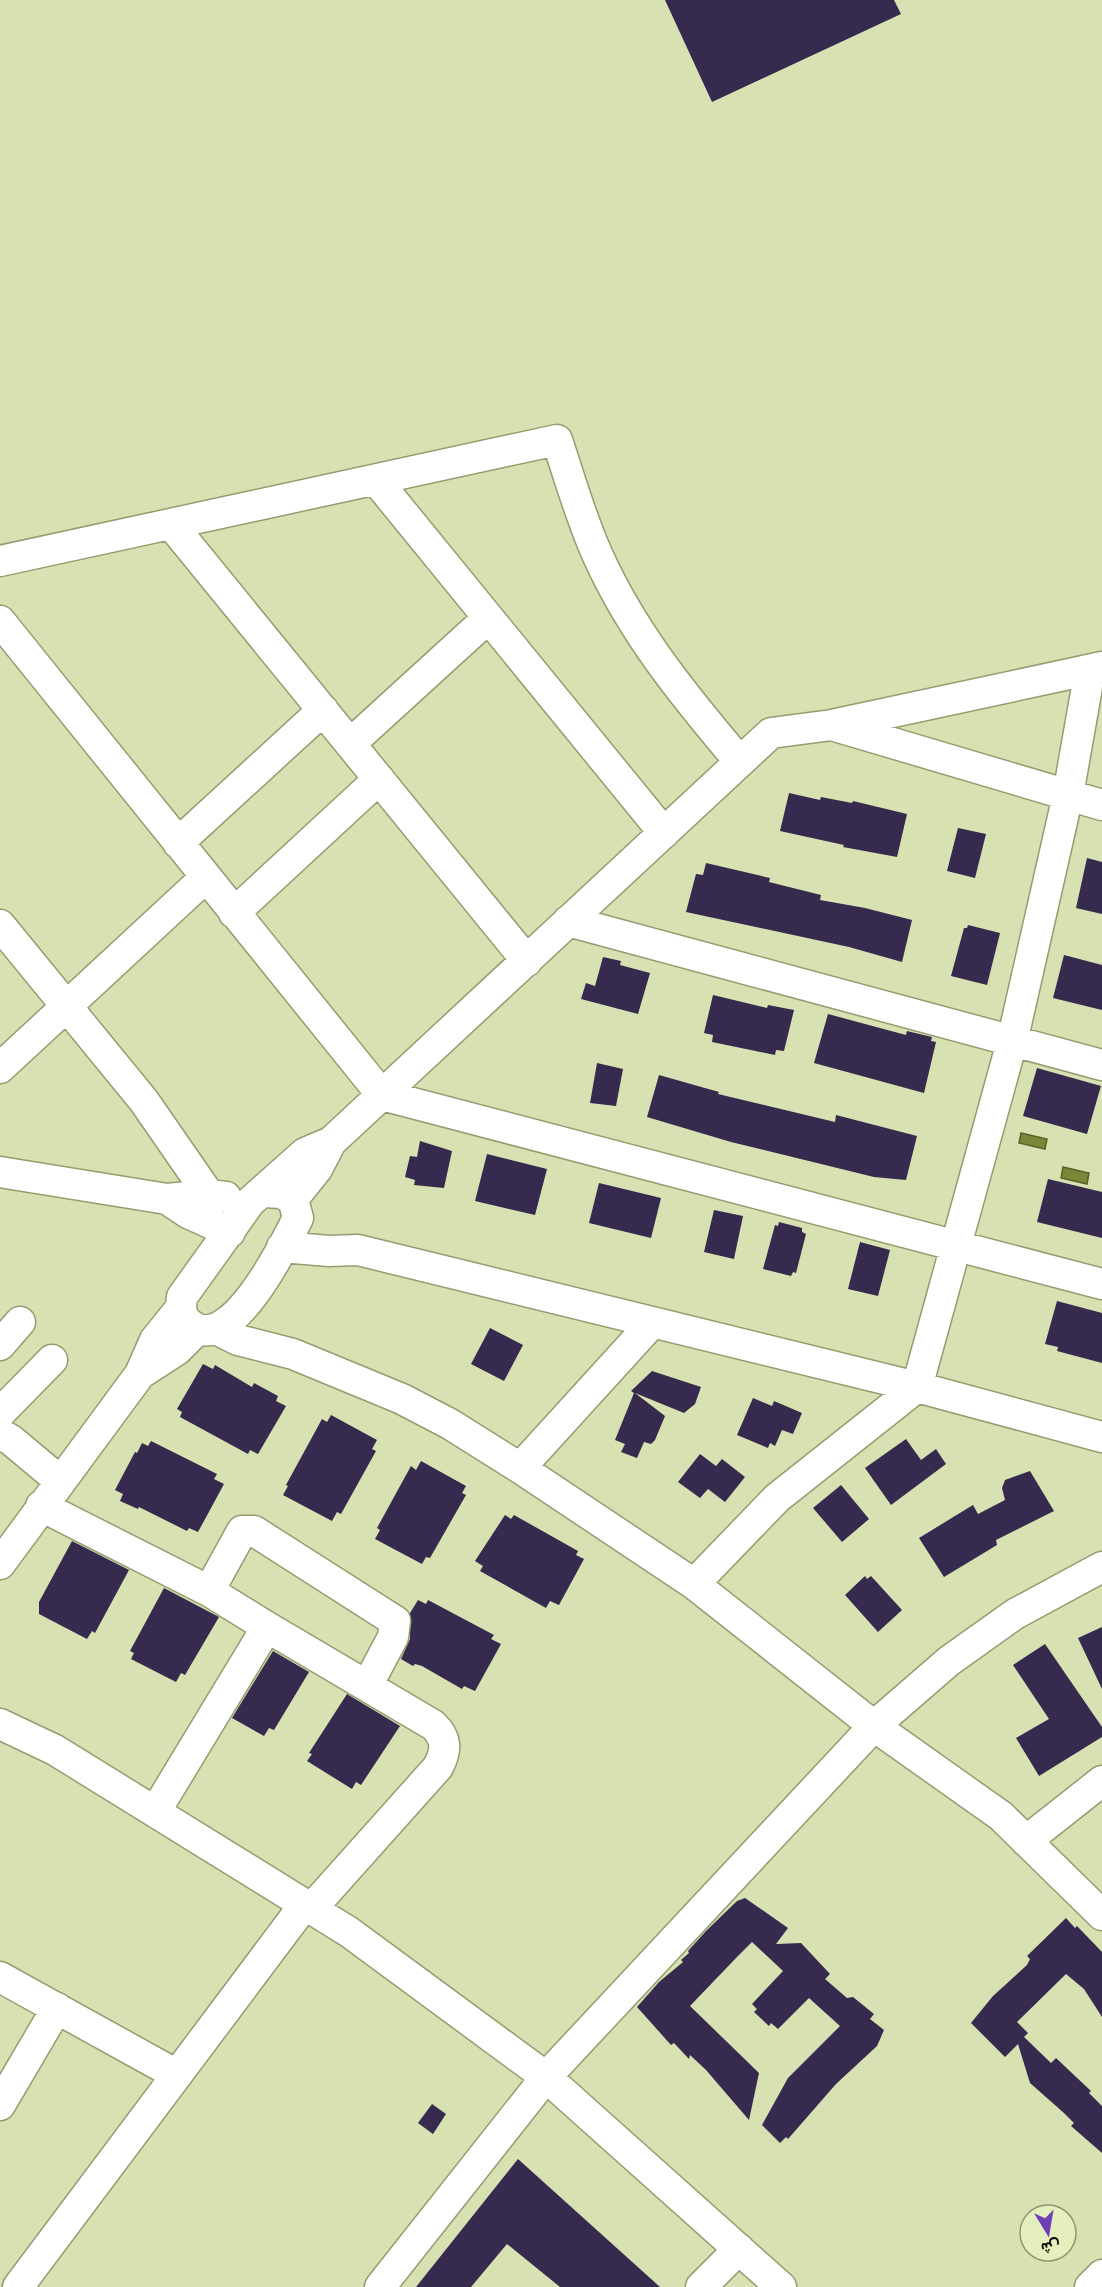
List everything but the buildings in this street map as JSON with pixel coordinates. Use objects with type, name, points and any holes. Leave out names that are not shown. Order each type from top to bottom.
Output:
[{"type":"street","points":[[0,561],[557,440],[598,556],[621,600],[647,644],[678,689],[740,762]]},
{"type":"street","points":[[376,480],[487,619],[664,833]]},
{"type":"street","points":[[171,524],[527,961]]},
{"type":"street","points":[[350,744],[487,619]]},
{"type":"street","points":[[0,621],[382,1095],[1102,1284]]},
{"type":"street","points":[[0,1564],[140,1374],[177,1350],[198,1323],[240,1311],[282,1247],[295,1209],[331,1142],[771,733],[832,725],[1096,669],[1012,1042],[958,1246],[917,1386],[777,1497],[694,1584]]},
{"type":"street","points":[[178,843],[323,710]]},
{"type":"street","points":[[832,725],[1102,805]]},
{"type":"street","points":[[234,913],[379,779]]},
{"type":"street","points":[[0,1068],[206,877]]},
{"type":"street","points":[[568,921],[1102,1065]]},
{"type":"street","points":[[0,925],[144,1101],[209,1196]]},
{"type":"street","points":[[331,1142],[305,1153],[257,1197],[189,1286],[182,1297],[198,1323],[238,1340],[293,1354],[402,1399],[450,1424],[520,1468],[694,1584],[874,1726],[1001,1816],[1102,1915]]},
{"type":"street","points":[[0,1172],[167,1199],[209,1196],[257,1197],[281,1193],[295,1209],[358,1250]]},
{"type":"street","points":[[167,1199],[188,1214],[230,1232]]},
{"type":"street","points":[[282,1247],[329,1251],[358,1250],[917,1386],[1102,1437]]},
{"type":"street","points":[[240,1311],[277,1337],[293,1354]]},
{"type":"street","points":[[0,1345],[20,1322]]},
{"type":"street","points":[[520,1468],[652,1323]]},
{"type":"street","points":[[0,1413],[52,1360]]},
{"type":"street","points":[[0,1434],[11,1440],[60,1481]]},
{"type":"street","points":[[18,2287],[177,2075],[309,1906],[438,1767],[445,1754],[441,1733],[433,1725],[209,1591],[41,1506]]},
{"type":"street","points":[[209,1591],[242,1531],[254,1531],[395,1620],[393,1637],[368,1686]]},
{"type":"street","points":[[380,2287],[546,2077],[874,1726],[950,1661],[1015,1614],[1102,1567]]},
{"type":"street","points":[[155,1812],[267,1627]]},
{"type":"street","points":[[0,1724],[55,1750],[309,1906],[546,2077],[781,2287]]},
{"type":"street","points":[[1026,1841],[1102,1781]]},
{"type":"street","points":[[0,1977],[177,2075]]},
{"type":"street","points":[[0,2104],[57,2008]]},
{"type":"street","points":[[701,2287],[739,2249]]},
{"type":"street","points":[[1090,2287],[1102,2275]]},
{"type":"shaded area","points":[[1021,1133],[1047,1139],[1045,1149],[1019,1143]]},
{"type":"shaded area","points":[[1063,1167],[1089,1173],[1087,1184],[1061,1178]]}]
